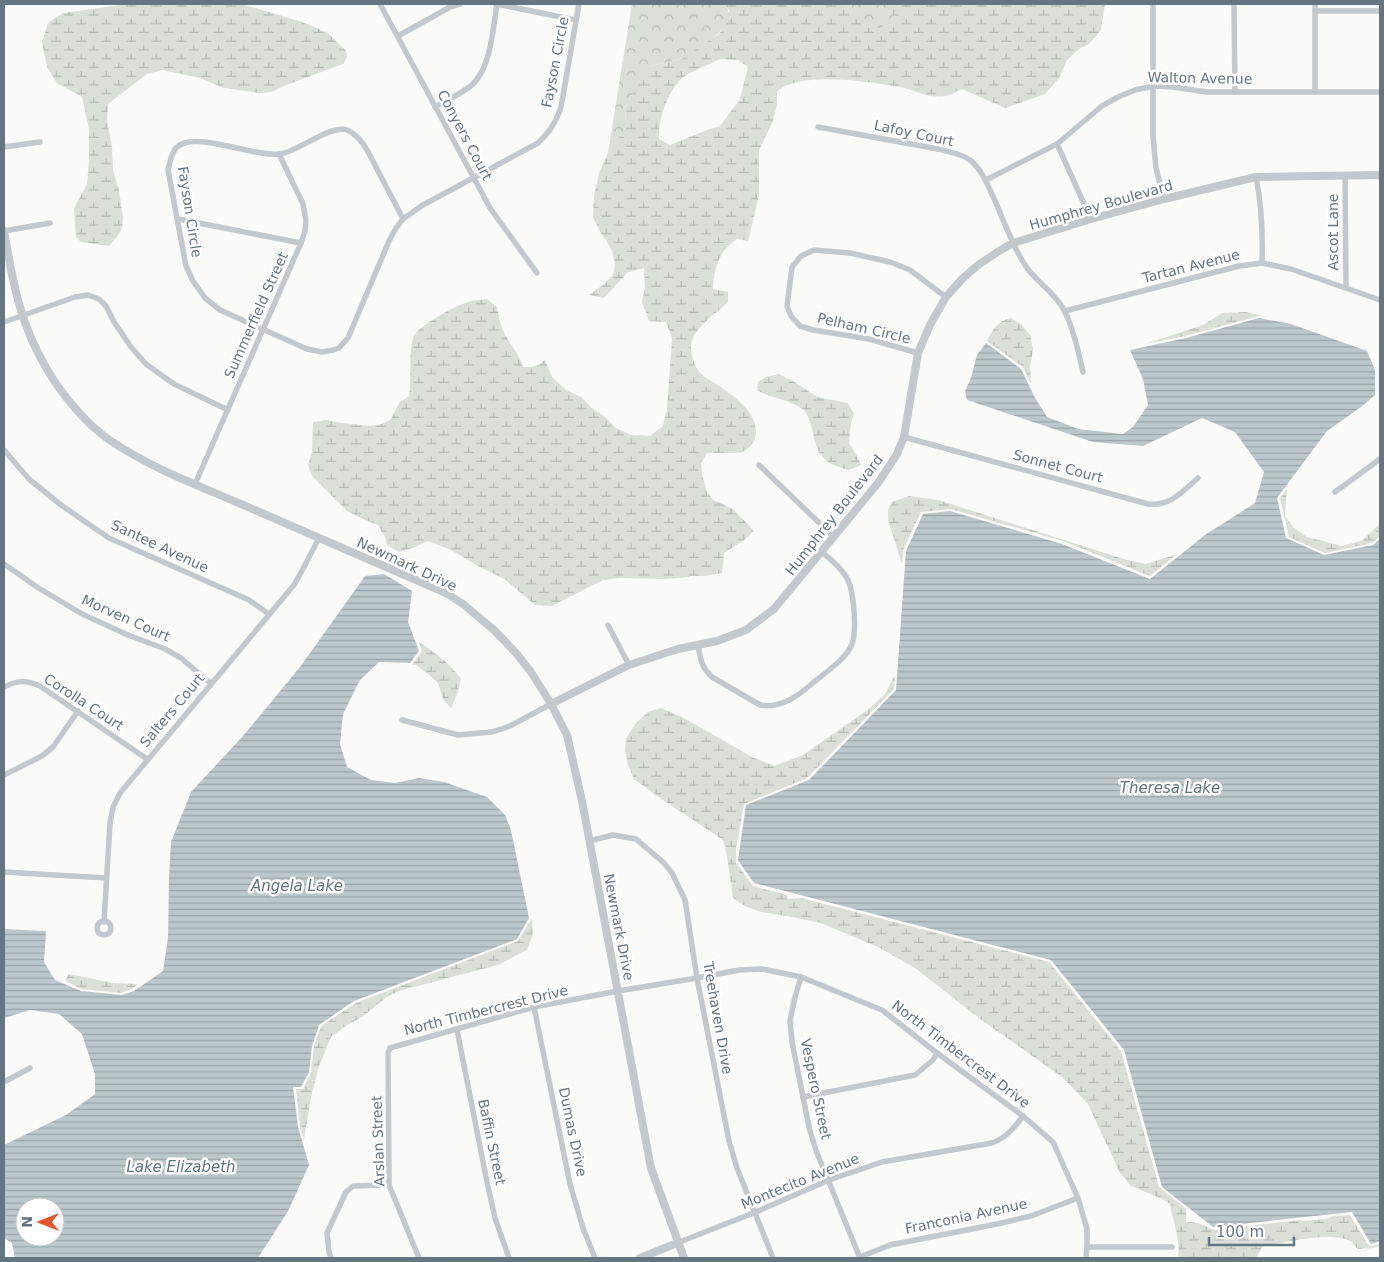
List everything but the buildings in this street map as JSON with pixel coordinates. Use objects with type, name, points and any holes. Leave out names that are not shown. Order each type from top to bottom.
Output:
[{"type":"street","name":"Conyers Court","points":[[380,4],[490,208],[537,272]]},
{"type":"street","points":[[398,36],[460,4]]},
{"type":"street","points":[[435,107],[470,86],[479,78],[488,57],[497,4],[576,20]]},
{"type":"street","name":"Fayson Circle","points":[[403,219],[365,148],[357,136],[345,130],[335,130],[294,150],[279,154],[196,141],[185,142],[177,148],[171,158],[168,170],[186,266],[193,282],[205,298],[220,310],[307,348],[322,352],[339,348],[348,338],[396,228],[403,219],[423,205],[538,143],[549,133],[556,121],[560,107],[580,4]]},
{"type":"street","points":[[1153,4],[1153,136],[1156,168],[1164,199]]},
{"type":"street","points":[[1234,4],[1235,92]]},
{"type":"street","points":[[1315,4],[1315,92]]},
{"type":"street","points":[[1315,11],[1380,11]]},
{"type":"street","name":"Walton Avenue","points":[[986,180],[1057,144],[1102,106],[1135,90],[1154,86],[1207,92],[1380,92]]},
{"type":"street","name":"Lafoy Court","points":[[818,127],[938,148],[970,160],[986,180],[1013,243],[1027,268],[1058,300],[1065,311],[1072,329],[1083,372]]},
{"type":"street","points":[[4,148],[40,142]]},
{"type":"street","points":[[1057,144],[1091,219]]},
{"type":"street","name":"Summerfield Street","points":[[195,484],[305,231],[306,220],[303,204],[279,154]]},
{"type":"street","name":"Ascot Lane","points":[[1345,175],[1346,288]]},
{"type":"street","name":"Humphrey Boulevard","points":[[551,704],[629,665],[678,649],[717,641],[746,630],[774,609],[890,466],[904,437],[918,353],[930,325],[946,297],[978,265],[999,251],[1013,243],[1091,219],[1256,177],[1380,176]]},
{"type":"street","points":[[1256,177],[1261,200],[1262,262]]},
{"type":"street","points":[[178,219],[301,243]]},
{"type":"street","points":[[4,231],[50,223]]},
{"type":"street","name":"Newmark Drive","points":[[4,231],[13,285],[21,315],[29,334],[48,371],[70,402],[110,441],[195,484],[446,593],[463,604],[494,630],[531,672],[567,735],[590,841],[651,1168],[684,1258]]},
{"type":"street","name":"Pelham Circle","points":[[918,353],[870,339],[813,330],[800,326],[791,316],[787,306],[792,267],[802,256],[814,250],[850,253],[890,262],[910,270],[946,297]]},
{"type":"street","name":"Tartan Avenue","points":[[1065,311],[1238,266],[1262,262],[1380,300]]},
{"type":"street","points":[[4,322],[76,297],[88,295],[99,299],[106,306],[131,347],[146,364],[174,384],[228,410]]},
{"type":"street","name":"Sonnet Court","points":[[904,437],[1148,504],[1156,505],[1174,499],[1198,478]]},
{"type":"street","name":"Santee Avenue","points":[[4,450],[29,479],[60,505],[109,538],[249,600],[269,614]]},
{"type":"street","points":[[1335,492],[1380,458]]},
{"type":"street","points":[[758,464],[834,537]]},
{"type":"street","name":"Salters Court","points":[[104,922],[110,823],[113,807],[120,793],[147,758],[294,584],[319,538]]},
{"type":"street","points":[[698,646],[701,664],[712,677],[760,705],[779,705],[802,693],[839,662],[852,645],[855,628],[852,596],[848,580],[839,567],[822,552]]},
{"type":"street","name":"Morven Court","points":[[4,564],[37,587],[82,614],[165,649],[181,658],[210,684]]},
{"type":"street","points":[[608,626],[629,665]]},
{"type":"street","name":"Corolla Court","points":[[4,686],[18,681],[40,686],[147,758]]},
{"type":"street","points":[[402,720],[458,735],[492,732],[510,726],[551,704]]},
{"type":"street","points":[[4,775],[42,756],[53,747],[78,712]]},
{"type":"street","name":"Treehaven Drive","points":[[590,841],[613,835],[636,839],[664,863],[672,873],[685,900],[697,978],[729,1141],[773,1258]]},
{"type":"street","points":[[4,872],[106,878]]},
{"type":"street","name":"North Timbercrest Drive","points":[[390,1048],[534,1007],[739,970],[762,969],[801,977],[882,1010],[1023,1116],[1053,1142],[1078,1198],[1087,1229],[1086,1258]]},
{"type":"street","name":"Vespero Street","points":[[801,977],[790,1021],[792,1042],[803,1097],[817,1152],[860,1257]]},
{"type":"street","name":"Dumas Drive","points":[[534,1007],[570,1184],[583,1228],[595,1258]]},
{"type":"street","name":"Baffin Street","points":[[457,1030],[489,1191],[509,1258]]},
{"type":"street","name":"Arslan Street","points":[[390,1048],[388,1053],[389,1185],[419,1258]]},
{"type":"street","points":[[803,1097],[915,1075],[933,1060],[937,1053]]},
{"type":"street","points":[[4,1082],[30,1068]]},
{"type":"street","name":"Montecito Avenue","points":[[640,1258],[756,1212],[829,1180],[882,1162],[999,1141],[1010,1132],[1023,1116]]},
{"type":"street","points":[[331,1258],[328,1233],[346,1192],[352,1186],[389,1185]]},
{"type":"street","name":"Franconia Avenue","points":[[860,1257],[890,1245],[1019,1220],[1078,1198]]},
{"type":"street","points":[[1087,1247],[1172,1247]]},
{"type":"green space","points":[[129,4],[242,4],[302,22],[328,33],[346,51],[347,57],[343,64],[272,92],[259,93],[224,88],[200,78],[162,70],[147,74],[108,104],[107,120],[112,147],[113,171],[119,190],[123,218],[122,228],[109,246],[81,242],[76,237],[74,208],[87,184],[89,129],[82,97],[57,83],[47,67],[42,42],[48,23],[63,13]]},
{"type":"green space","points":[[632,4],[724,4],[729,12],[729,18],[716,36],[695,51],[678,59],[651,66],[626,106],[625,128],[608,153]]},
{"type":"green space","points":[[724,4],[845,4],[859,22],[873,30],[892,24],[893,17],[890,4],[1105,4],[1101,30],[1088,45],[1080,48],[1067,60],[1059,78],[1045,94],[1005,108],[962,89],[939,97],[922,94],[906,88],[836,79],[801,81],[787,85],[777,92],[777,105],[773,121],[759,150],[759,195],[748,241],[737,239],[722,254],[716,267],[713,289],[728,292],[728,302],[701,326],[691,344],[693,359],[698,370],[741,403],[755,423],[755,439],[750,447],[737,453],[707,453],[701,463],[707,492],[713,500],[734,510],[754,531],[724,553],[722,573],[667,579],[620,578],[603,580],[552,606],[535,605],[506,580],[451,550],[428,541],[399,552],[387,545],[378,525],[347,511],[312,476],[308,465],[312,452],[313,422],[326,420],[371,426],[382,424],[391,419],[400,402],[409,396],[413,338],[416,333],[430,322],[457,306],[471,301],[487,299],[497,307],[503,330],[523,367],[535,366],[545,360],[552,377],[566,390],[581,397],[616,428],[631,435],[650,436],[663,426],[667,410],[672,338],[666,322],[649,321],[642,302],[645,287],[644,268],[628,272],[604,298],[589,295],[613,275],[615,264],[612,251],[593,217],[594,196],[599,173],[608,153],[625,128],[626,106],[639,79],[651,66],[681,59],[719,34],[729,18],[729,10]],"holes":[[[720,59],[738,60],[748,67],[740,99],[720,126],[670,145],[659,139],[660,122],[666,103],[681,79]]]},
{"type":"green space","points":[[845,4],[890,4],[893,17],[892,24],[873,30],[859,22]]},
{"type":"green space","points":[[1246,312],[1263,316],[1145,344],[1203,325],[1222,313]]},
{"type":"green space","points":[[1010,318],[1021,324],[1030,335],[1033,349],[1030,367],[1031,384],[1023,367],[987,341],[996,326]]},
{"type":"green space","points":[[779,374],[817,397],[848,403],[854,414],[849,443],[861,465],[849,470],[830,463],[822,456],[816,445],[811,424],[804,410],[799,406],[757,390],[758,382],[766,377]]},
{"type":"green space","points":[[1287,489],[1285,516],[1294,528],[1307,537],[1342,546],[1361,541],[1380,524],[1380,536],[1372,543],[1325,553],[1289,537],[1280,498]]},
{"type":"green space","points":[[909,496],[938,500],[1127,560],[1146,564],[1177,554],[1150,576],[1063,541],[951,509],[921,512],[903,550],[902,564],[888,520],[888,510],[892,502]]},
{"type":"green space","points":[[419,642],[447,663],[461,679],[451,708],[443,699],[438,683],[416,665],[412,665],[422,651]]},
{"type":"green space","points":[[895,675],[894,689],[807,778],[744,804],[736,850],[736,863],[753,886],[787,895],[788,899],[801,898],[1049,962],[1121,1051],[1159,1187],[1186,1209],[1186,1222],[1198,1223],[1214,1230],[1350,1215],[1368,1245],[1380,1244],[1380,1246],[1358,1249],[1351,1242],[1341,1238],[1319,1237],[1263,1246],[1256,1258],[1178,1258],[1178,1238],[1170,1204],[1131,1186],[1120,1173],[1088,1104],[1062,1077],[983,1021],[915,968],[880,948],[821,923],[761,912],[745,906],[733,898],[723,840],[634,779],[628,765],[625,750],[626,738],[637,722],[648,712],[661,708],[682,717],[752,757],[774,766],[803,755],[870,708],[885,694]]},
{"type":"green space","points":[[532,918],[533,934],[527,950],[498,965],[402,990],[388,996],[362,1017],[331,1037],[319,1066],[311,1097],[304,1139],[300,1127],[296,1089],[303,1089],[311,1073],[314,1046],[321,1026],[356,1003],[518,941]]},
{"type":"green space","points":[[69,974],[113,983],[138,984],[121,993],[82,989],[65,981]]},
{"type":"water","name":"Theresa Lake","points":[[1259,318],[1291,324],[1367,351],[1375,370],[1375,395],[1327,431],[1277,498],[1286,538],[1324,555],[1373,545],[1380,539],[1380,1241],[1371,1244],[1352,1212],[1213,1227],[1162,1187],[1124,1050],[1051,960],[754,883],[738,860],[746,805],[809,780],[896,690],[906,551],[923,514],[950,511],[1062,544],[1150,579],[1205,535],[1255,503],[1264,472],[1235,432],[1202,418],[1143,446],[1093,442],[967,400],[965,391],[971,378],[977,355],[986,343],[1021,369],[1047,417],[1078,429],[1123,434],[1133,427],[1148,405],[1143,379],[1130,350],[1186,338]]},
{"type":"water","name":"Angela Lake","points":[[384,574],[412,591],[408,622],[419,651],[410,663],[379,662],[360,680],[343,714],[340,744],[347,767],[371,780],[395,783],[419,778],[444,782],[487,797],[505,815],[511,830],[529,918],[517,939],[354,1001],[319,1025],[312,1046],[309,1072],[301,1087],[293,1087],[298,1127],[309,1165],[288,1211],[258,1258],[15,1258],[12,1243],[4,1238],[4,1145],[66,1115],[95,1094],[95,1074],[82,1034],[59,1014],[30,1010],[4,1018],[4,929],[46,931],[44,962],[55,980],[81,991],[122,995],[134,991],[163,971],[168,938],[171,842],[191,792],[243,736],[300,667],[365,576]]},
{"type":"water label","name":"Lake Elizabeth","points":[[181,1167]]}]
